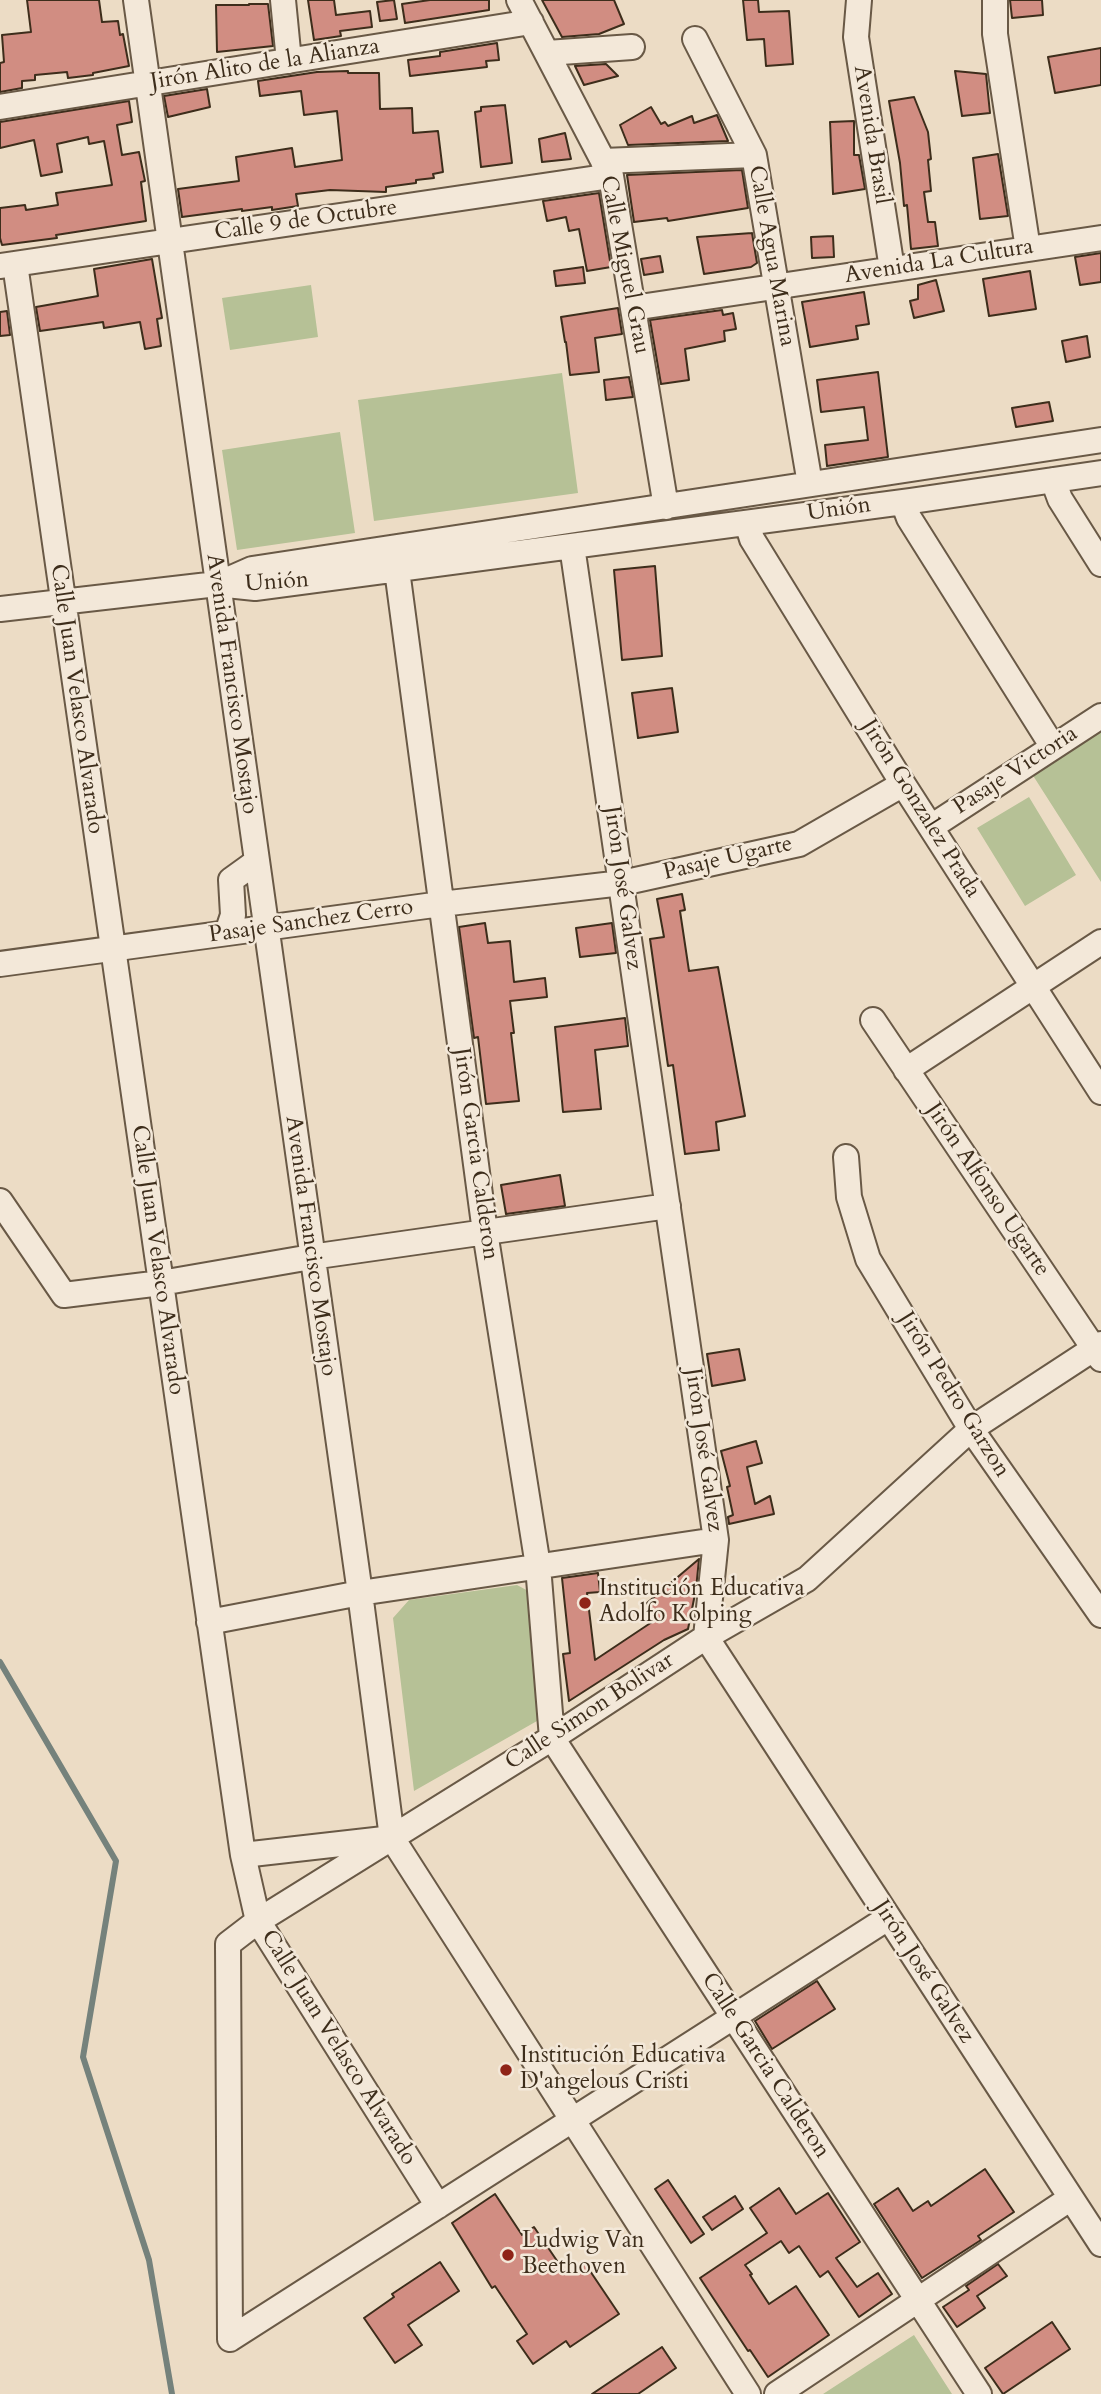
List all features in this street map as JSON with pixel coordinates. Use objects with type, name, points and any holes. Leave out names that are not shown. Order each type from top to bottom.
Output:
[{"type":"street","name":"Avenida Francisco Mostajo","points":[[136,0],[360,1593],[392,1838],[748,2394]]},
{"type":"street","points":[[283,0],[289,61]]},
{"type":"street","name":"Avenida Brasil","points":[[859,0],[856,37],[892,269]]},
{"type":"street","points":[[995,0],[995,34],[1028,249]]},
{"type":"street","name":"Jirón Alito de la Alianza","points":[[0,107],[289,61],[525,11]]},
{"type":"street","name":"Calle Miguel Grau","points":[[525,11],[607,169],[666,507]]},
{"type":"street","name":"Calle Agua Marina","points":[[695,39],[754,155],[810,485]]},
{"type":"street","points":[[547,53],[632,47]]},
{"type":"street","name":"Calle 9 de Octubre","points":[[8,265],[607,169],[754,155]]},
{"type":"street","name":"Avenida La Cultura","points":[[633,308],[1101,238]]},
{"type":"street","name":"Calle Juan Velasco Alvarado","points":[[8,265],[62,602],[243,1855],[258,1921],[438,2206]]},
{"type":"street","name":"Unión","points":[[217,584],[251,569],[1101,440]]},
{"type":"street","name":"Unión","points":[[217,584],[255,588],[1101,473]]},
{"type":"street","points":[[1053,480],[1060,499],[1101,564]]},
{"type":"street","points":[[903,502],[909,518],[1053,747]]},
{"type":"street","name":"Jirón Gonzalez Prada","points":[[747,523],[752,539],[903,784],[1101,1092]]},
{"type":"street","name":"Jirón José Galvez","points":[[572,546],[716,1540],[706,1637],[1101,2244]]},
{"type":"street","name":"Jirón Garcia Calderon","points":[[397,570],[485,1232],[538,1566],[552,1738]]},
{"type":"street","points":[[0,609],[217,584]]},
{"type":"street","name":"Pasaje Victoria","points":[[931,827],[1101,716]]},
{"type":"street","name":"Pasaje Ugarte","points":[[622,883],[799,844],[903,784]]},
{"type":"street","points":[[227,933],[233,915],[231,880],[256,862]]},
{"type":"street","name":"Pasaje Sanchez Cerro","points":[[0,964],[441,904],[622,883]]},
{"type":"street","points":[[906,1070],[1101,942]]},
{"type":"street","name":"Jirón Alfonso Ugarte","points":[[873,1020],[1099,1351]]},
{"type":"street","name":"Jirón Pedro Garzon","points":[[846,1157],[849,1197],[868,1258],[971,1429],[1101,1615]]},
{"type":"street","points":[[0,1202],[64,1295],[162,1283],[311,1257],[668,1206]]},
{"type":"street","name":"Calle Simon Bolivar","points":[[438,2206],[230,2339],[228,1944],[258,1921],[552,1738],[706,1637],[807,1579],[971,1429],[1099,1351]]},
{"type":"street","points":[[209,1622],[360,1593],[716,1540]]},
{"type":"street","name":"Calle Garcia Calderon","points":[[552,1738],[979,2394]]},
{"type":"street","points":[[243,1855],[392,1838]]},
{"type":"street","points":[[438,2206],[888,1918]]},
{"type":"street","points":[[777,2394],[1071,2198]]},
{"type":"green space","points":[[311,285],[318,337],[230,350],[222,298]]},
{"type":"green space","points":[[562,373],[578,493],[374,521],[358,400]]},
{"type":"green space","points":[[340,432],[355,533],[237,550],[222,450]]},
{"type":"green space","points":[[1101,730],[1101,882],[1032,774]]},
{"type":"green space","points":[[1029,797],[1076,875],[1025,906],[977,828]]},
{"type":"green space","points":[[517,1585],[532,1593],[544,1717],[414,1791],[393,1618],[409,1600]]},
{"type":"green space","points":[[914,2335],[952,2394],[823,2394]]},
{"type":"building","points":[[27,0],[99,0],[102,22],[118,21],[129,66],[68,78],[67,72],[35,75],[35,80],[22,81],[22,88],[0,92],[0,63],[4,62],[2,35],[31,32]]},
{"type":"building","points":[[308,0],[334,0],[336,15],[370,11],[372,27],[340,31],[341,36],[314,40]]},
{"type":"building","points":[[394,0],[397,19],[380,21],[377,2]]},
{"type":"building","points":[[430,0],[489,0],[489,10],[405,23],[402,4]]},
{"type":"building","points":[[542,0],[614,0],[624,24],[599,34],[562,37]]},
{"type":"building","points":[[743,0],[758,0],[759,12],[789,11],[793,64],[766,66],[764,39],[747,40]]},
{"type":"building","points":[[1010,0],[1042,0],[1043,15],[1012,18]]},
{"type":"building","points":[[268,4],[273,46],[217,52],[216,5]]},
{"type":"building","points":[[497,43],[499,60],[486,61],[487,67],[410,76],[408,60]]},
{"type":"building","points":[[1101,48],[1101,85],[1055,93],[1048,57]]},
{"type":"building","points":[[606,64],[618,76],[584,85],[575,66]]},
{"type":"building","points":[[955,71],[986,74],[990,113],[962,116]]},
{"type":"building","points":[[317,72],[379,73],[380,109],[412,108],[413,133],[438,131],[443,172],[433,174],[434,178],[416,180],[416,183],[386,187],[386,192],[330,190],[296,194],[298,206],[272,210],[272,207],[242,209],[182,217],[178,189],[239,181],[236,157],[292,148],[295,167],[342,160],[337,111],[304,115],[301,91],[260,96],[258,81]]},
{"type":"building","points":[[207,89],[210,107],[168,117],[164,96]]},
{"type":"building","points":[[914,97],[928,132],[931,191],[924,192],[928,222],[935,222],[938,246],[911,249],[907,205],[904,206],[900,163],[889,101]]},
{"type":"building","points":[[129,101],[132,122],[117,125],[122,155],[139,152],[145,181],[141,182],[146,221],[56,235],[57,238],[2,245],[0,208],[25,205],[26,210],[58,205],[56,193],[112,185],[104,141],[89,144],[88,137],[57,144],[62,172],[41,176],[34,140],[0,148],[0,122]]},
{"type":"building","points":[[505,105],[512,163],[481,167],[475,112],[481,111],[481,107]]},
{"type":"building","points":[[651,107],[661,124],[665,122],[668,126],[692,116],[694,123],[717,115],[728,141],[628,145],[620,125]]},
{"type":"building","points":[[854,121],[854,155],[859,155],[865,189],[833,194],[830,122]]},
{"type":"building","points":[[565,133],[571,159],[542,162],[539,139]]},
{"type":"building","points":[[998,154],[1008,216],[980,219],[973,158]]},
{"type":"building","points":[[742,170],[748,208],[668,221],[667,218],[634,222],[627,175]]},
{"type":"building","points":[[599,193],[611,267],[587,271],[579,229],[569,231],[566,217],[547,221],[543,201]]},
{"type":"building","points":[[752,233],[757,263],[751,267],[704,274],[697,237]]},
{"type":"building","points":[[833,236],[834,257],[812,258],[811,237]]},
{"type":"building","points":[[1101,253],[1101,282],[1080,285],[1075,257]]},
{"type":"building","points":[[660,256],[663,272],[644,275],[641,259]]},
{"type":"building","points":[[152,259],[162,318],[157,319],[161,346],[145,349],[140,322],[104,328],[103,322],[40,331],[36,307],[98,296],[94,269]]},
{"type":"building","points":[[583,267],[585,283],[556,286],[554,271]]},
{"type":"building","points":[[1030,271],[1036,309],[989,316],[983,279]]},
{"type":"building","points":[[936,280],[944,311],[914,318],[910,301],[918,299],[918,285]]},
{"type":"building","points":[[864,292],[869,324],[856,326],[858,339],[810,347],[802,302]]},
{"type":"building","points":[[618,308],[622,334],[595,338],[599,372],[570,375],[561,317]]},
{"type":"building","points":[[722,310],[723,315],[733,313],[736,329],[724,331],[725,341],[685,349],[689,380],[661,384],[650,320]]},
{"type":"building","points":[[7,311],[10,335],[0,336],[0,312]]},
{"type":"building","points":[[1087,336],[1090,357],[1066,362],[1062,341]]},
{"type":"building","points":[[878,372],[888,457],[827,466],[825,445],[868,440],[864,407],[821,412],[817,380]]},
{"type":"building","points":[[629,377],[633,397],[606,400],[604,380]]},
{"type":"building","points":[[1049,402],[1053,421],[1016,427],[1012,408]]},
{"type":"building","points":[[655,566],[662,656],[622,660],[614,570]]},
{"type":"building","points":[[672,688],[678,732],[638,738],[632,693]]},
{"type":"building","points":[[682,894],[685,910],[680,911],[689,971],[718,967],[745,1116],[716,1122],[719,1150],[685,1154],[673,1065],[668,1066],[650,939],[664,937],[657,899]]},
{"type":"building","points":[[485,923],[488,943],[510,941],[514,982],[545,978],[547,997],[510,1001],[519,1101],[486,1104],[478,1037],[474,1038],[459,927]]},
{"type":"building","points":[[612,923],[616,953],[580,957],[576,928]]},
{"type":"building","points":[[625,1018],[628,1046],[595,1050],[601,1109],[563,1112],[555,1027]]},
{"type":"building","points":[[560,1175],[565,1206],[506,1214],[501,1185]]},
{"type":"building","points":[[739,1349],[745,1380],[712,1386],[707,1354]]},
{"type":"building","points":[[756,1441],[762,1463],[747,1467],[755,1504],[770,1496],[774,1514],[729,1524],[728,1517],[733,1515],[727,1487],[730,1486],[721,1451]]},
{"type":"building","points":[[699,1559],[688,1629],[664,1640],[569,1701],[563,1654],[570,1653],[562,1578],[598,1573],[600,1592],[587,1593],[595,1660],[655,1620],[647,1603]]},
{"type":"building","points":[[817,1981],[835,2009],[772,2049],[755,2021]]},
{"type":"building","points":[[985,2169],[1014,2212],[978,2236],[981,2240],[922,2278],[874,2204],[898,2188],[913,2211],[928,2201],[931,2206]]},
{"type":"building","points":[[668,2180],[704,2234],[691,2243],[655,2189]]},
{"type":"building","points":[[779,2188],[796,2214],[828,2193],[860,2242],[836,2258],[857,2287],[878,2273],[892,2294],[859,2317],[828,2271],[820,2277],[799,2246],[789,2253],[781,2241],[745,2265],[769,2304],[796,2286],[829,2335],[768,2377],[700,2278],[767,2233],[750,2208]]},
{"type":"building","points":[[495,2194],[522,2235],[534,2227],[566,2274],[584,2262],[619,2314],[570,2347],[566,2341],[533,2364],[517,2341],[527,2334],[495,2286],[492,2288],[452,2223]]},
{"type":"building","points":[[735,2196],[743,2209],[712,2230],[703,2217]]},
{"type":"building","points":[[440,2262],[459,2291],[408,2325],[422,2345],[395,2363],[364,2318],[394,2297],[392,2294]]},
{"type":"building","points":[[998,2264],[1007,2276],[977,2296],[985,2308],[957,2327],[943,2307],[969,2290],[966,2286]]},
{"type":"building","points":[[1052,2322],[1070,2349],[1003,2394],[985,2368]]},
{"type":"building","points":[[662,2347],[676,2368],[638,2394],[592,2394]]},
{"type":"waterway","points":[[0,1662],[116,1861],[83,2057],[149,2260],[172,2394]]},
{"type":"place","name":"Institución Educativa Adolfo Kolping","points":[[585,1603]]},
{"type":"place","name":"Institución Educativa D'angelous Cristi","points":[[506,2070]]},
{"type":"place","name":"Ludwig Van Beethoven","points":[[508,2255]]}]
